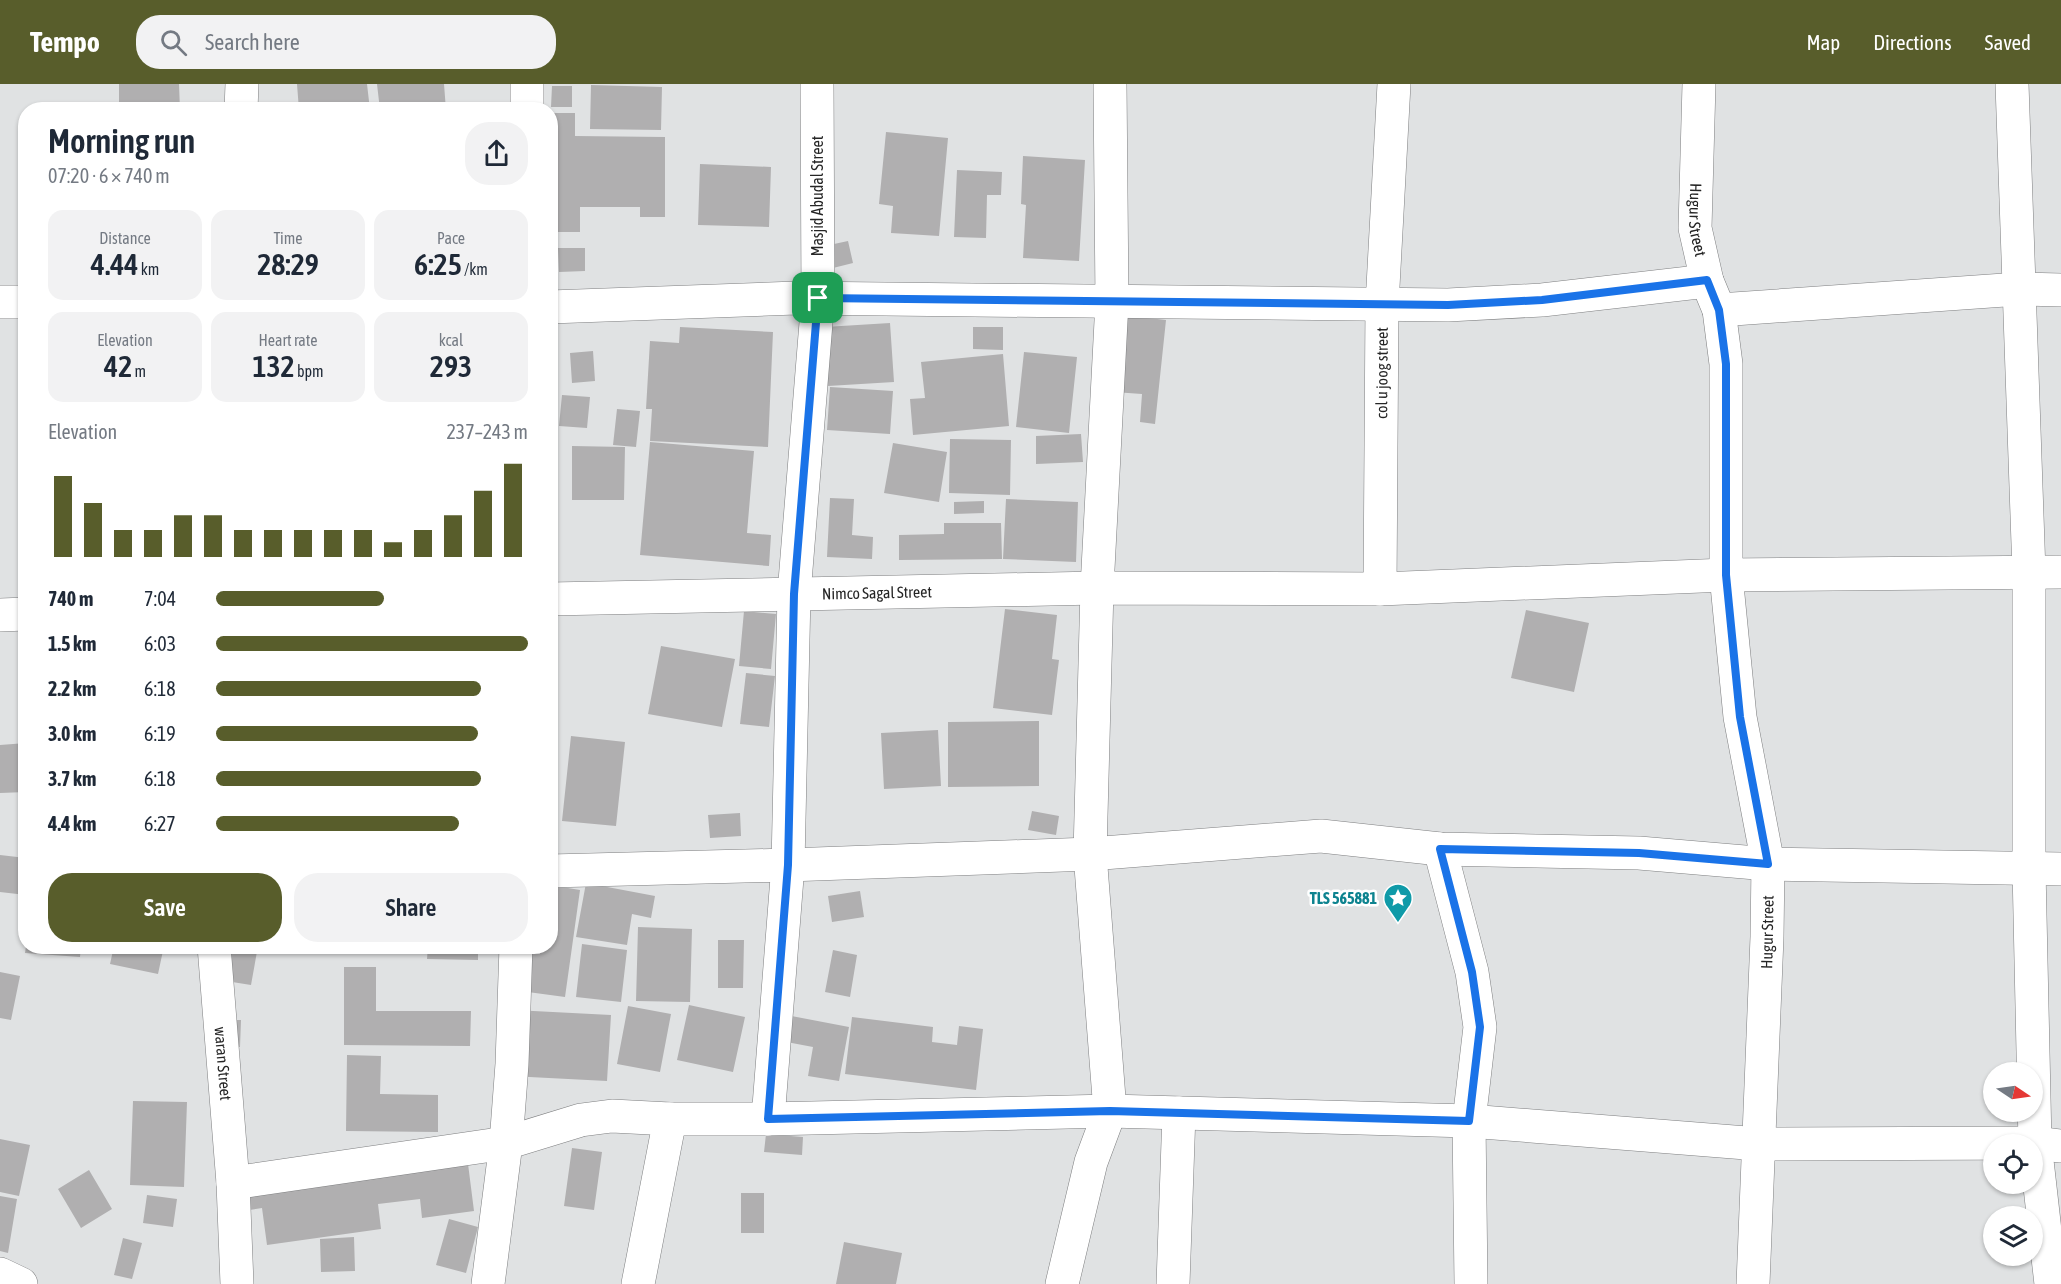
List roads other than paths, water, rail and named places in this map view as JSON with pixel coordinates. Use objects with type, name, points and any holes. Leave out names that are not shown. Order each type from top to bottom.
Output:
[{"type":"street","points":[[241,102],[242,84]]},
{"type":"street","points":[[526,84],[527,102]]},
{"type":"street","name":"Masjid Abudal Street","points":[[768,1119],[788,865],[794,594],[818,298],[817,84]]},
{"type":"street","points":[[1062,1284],[1091,1162],[1110,1111],[1090,854],[1097,588],[1112,302],[1110,84]]},
{"type":"street","name":"col u joog street","points":[[1380,589],[1382,305],[1395,84]]},
{"type":"street","name":"Hugur Street","points":[[1699,84],[1695,228],[1707,280],[1719,310],[1726,364],[1726,575],[1740,717],[1768,864],[1753,1284]]},
{"type":"street","points":[[2012,84],[2019,290],[2045,572],[2045,869],[2051,1284]]},
{"type":"street","points":[[558,307],[818,298],[1448,305],[1542,300],[1707,280]]},
{"type":"street","points":[[1719,310],[2019,290],[2061,290]]},
{"type":"street","points":[[0,302],[18,302]]},
{"type":"street","name":"Nimco Sagal Street","points":[[558,599],[1097,588],[1380,589],[1726,575],[2045,572]]},
{"type":"street","points":[[0,615],[18,614]]},
{"type":"street","points":[[558,870],[788,865],[1090,854],[1321,836],[1440,849],[1639,853],[1768,864],[2045,869]]},
{"type":"street","points":[[1440,849],[1472,972],[1480,1027],[1469,1121],[1471,1284]]},
{"type":"street","name":"waran Street","points":[[215,954],[233,1183],[237,1284]]},
{"type":"street","points":[[488,1284],[506,1143],[516,954]]},
{"type":"street","points":[[233,1183],[506,1143],[581,1120],[612,1116],[670,1119],[768,1119],[1110,1111],[1469,1121],[1759,1144],[2048,1144]]},
{"type":"street","points":[[1173,1284],[1179,1113]]},
{"type":"street","points":[[638,1284],[670,1119]]},
{"type":"street","points":[[0,1274],[21,1284]]},
{"type":"place","name":"TLS 565881","points":[[1398,924]]}]
